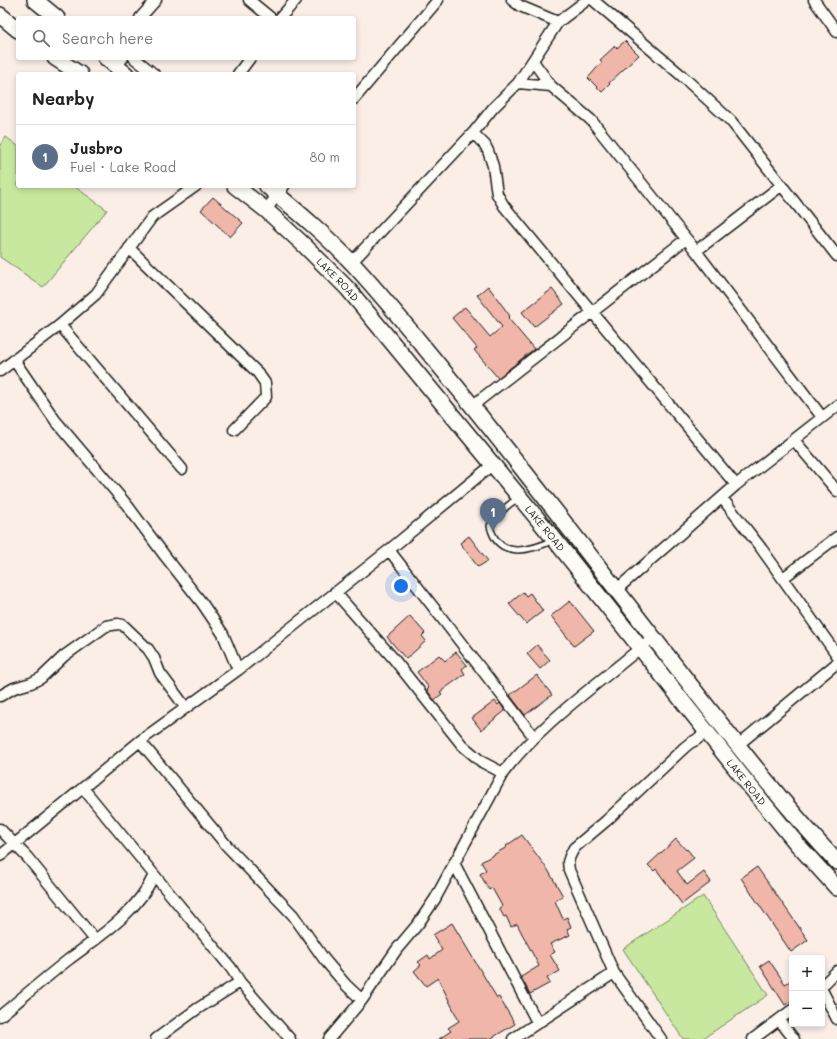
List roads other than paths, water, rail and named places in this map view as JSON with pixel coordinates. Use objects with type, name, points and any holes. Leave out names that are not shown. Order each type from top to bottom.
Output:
[{"type":"main road","points":[[35,0],[55,16]]},
{"type":"main road","points":[[0,15],[16,28]]},
{"type":"main road","points":[[59,60],[77,72]]},
{"type":"main road","name":"LAKE ROAD","points":[[238,188],[266,210],[348,289],[555,540],[706,732],[797,844],[837,888]]},
{"type":"main road","name":"LAKE ROAD","points":[[276,189],[351,263],[392,308],[535,483],[616,590],[778,795],[837,862]]},
{"type":"street","points":[[142,16],[156,0]]},
{"type":"street","points":[[249,0],[269,16]]},
{"type":"street","points":[[282,16],[296,0]]},
{"type":"street","points":[[356,97],[438,0]]},
{"type":"street","points":[[512,0],[520,6],[558,22]]},
{"type":"street","points":[[351,263],[473,133],[493,108],[518,83],[558,22],[588,0]]},
{"type":"street","points":[[593,0],[681,75],[731,121],[837,256]]},
{"type":"street","points":[[814,0],[837,32]]},
{"type":"street","points":[[136,60],[152,72]]},
{"type":"street","points":[[240,72],[248,60]]},
{"type":"street","points":[[533,61],[551,86],[591,120],[696,251],[822,417]]},
{"type":"street","points":[[518,83],[551,86]]},
{"type":"street","points":[[473,133],[485,145],[488,151],[493,166],[497,194],[504,206],[736,486]]},
{"type":"street","points":[[696,251],[782,185]]},
{"type":"street","points":[[0,372],[60,325],[96,294],[152,217],[193,188]]},
{"type":"street","points":[[266,210],[276,189]]},
{"type":"street","points":[[472,406],[686,239]]},
{"type":"street","points":[[129,248],[258,373],[265,383],[266,397],[234,430]]},
{"type":"street","points":[[60,325],[182,469]]},
{"type":"street","points":[[14,360],[55,420],[127,505],[202,603],[223,634],[238,670]]},
{"type":"street","points":[[616,590],[736,486],[837,406]]},
{"type":"street","points":[[794,440],[837,491]]},
{"type":"street","points":[[0,856],[140,741],[238,670],[389,550],[492,465]]},
{"type":"street","points":[[722,498],[783,578],[837,654]]},
{"type":"street","points":[[783,578],[837,537]]},
{"type":"street","points":[[389,550],[534,737]]},
{"type":"street","points":[[335,592],[393,658],[462,746],[482,762],[503,773]]},
{"type":"street","points":[[0,696],[14,688],[31,683],[41,678],[64,656],[106,626],[118,624],[123,625],[148,649],[154,658],[160,673],[186,708]]},
{"type":"street","points":[[329,1039],[362,1000],[397,949],[418,924],[435,899],[503,773],[514,757],[569,706],[653,637]]},
{"type":"street","points":[[738,745],[837,663]]},
{"type":"street","points":[[662,1039],[614,973],[569,870],[568,862],[574,848],[606,821],[690,742],[696,740],[706,732]]},
{"type":"street","points":[[140,741],[227,846],[293,915],[324,959],[346,985],[362,1000]]},
{"type":"street","points":[[83,788],[231,968],[240,982],[290,1039]]},
{"type":"street","points":[[0,829],[16,844],[53,887],[73,915],[95,940]]},
{"type":"street","points":[[454,863],[537,1022]]},
{"type":"street","points":[[0,1016],[121,918],[142,898],[154,875]]},
{"type":"street","points":[[825,983],[837,971]]},
{"type":"street","points":[[513,1039],[614,973]]},
{"type":"street","points":[[156,1039],[197,1009],[240,982]]},
{"type":"street","points":[[823,991],[837,1019]]},
{"type":"street","points":[[753,1039],[789,1012]]},
{"type":"street","points":[[779,1020],[794,1039]]},
{"type":"lane","points":[[520,498],[508,505],[497,515],[490,526],[496,539],[504,548],[511,550],[533,549],[555,540]]},
{"type":"place","name":"Jusbro","points":[[493,531]]}]
